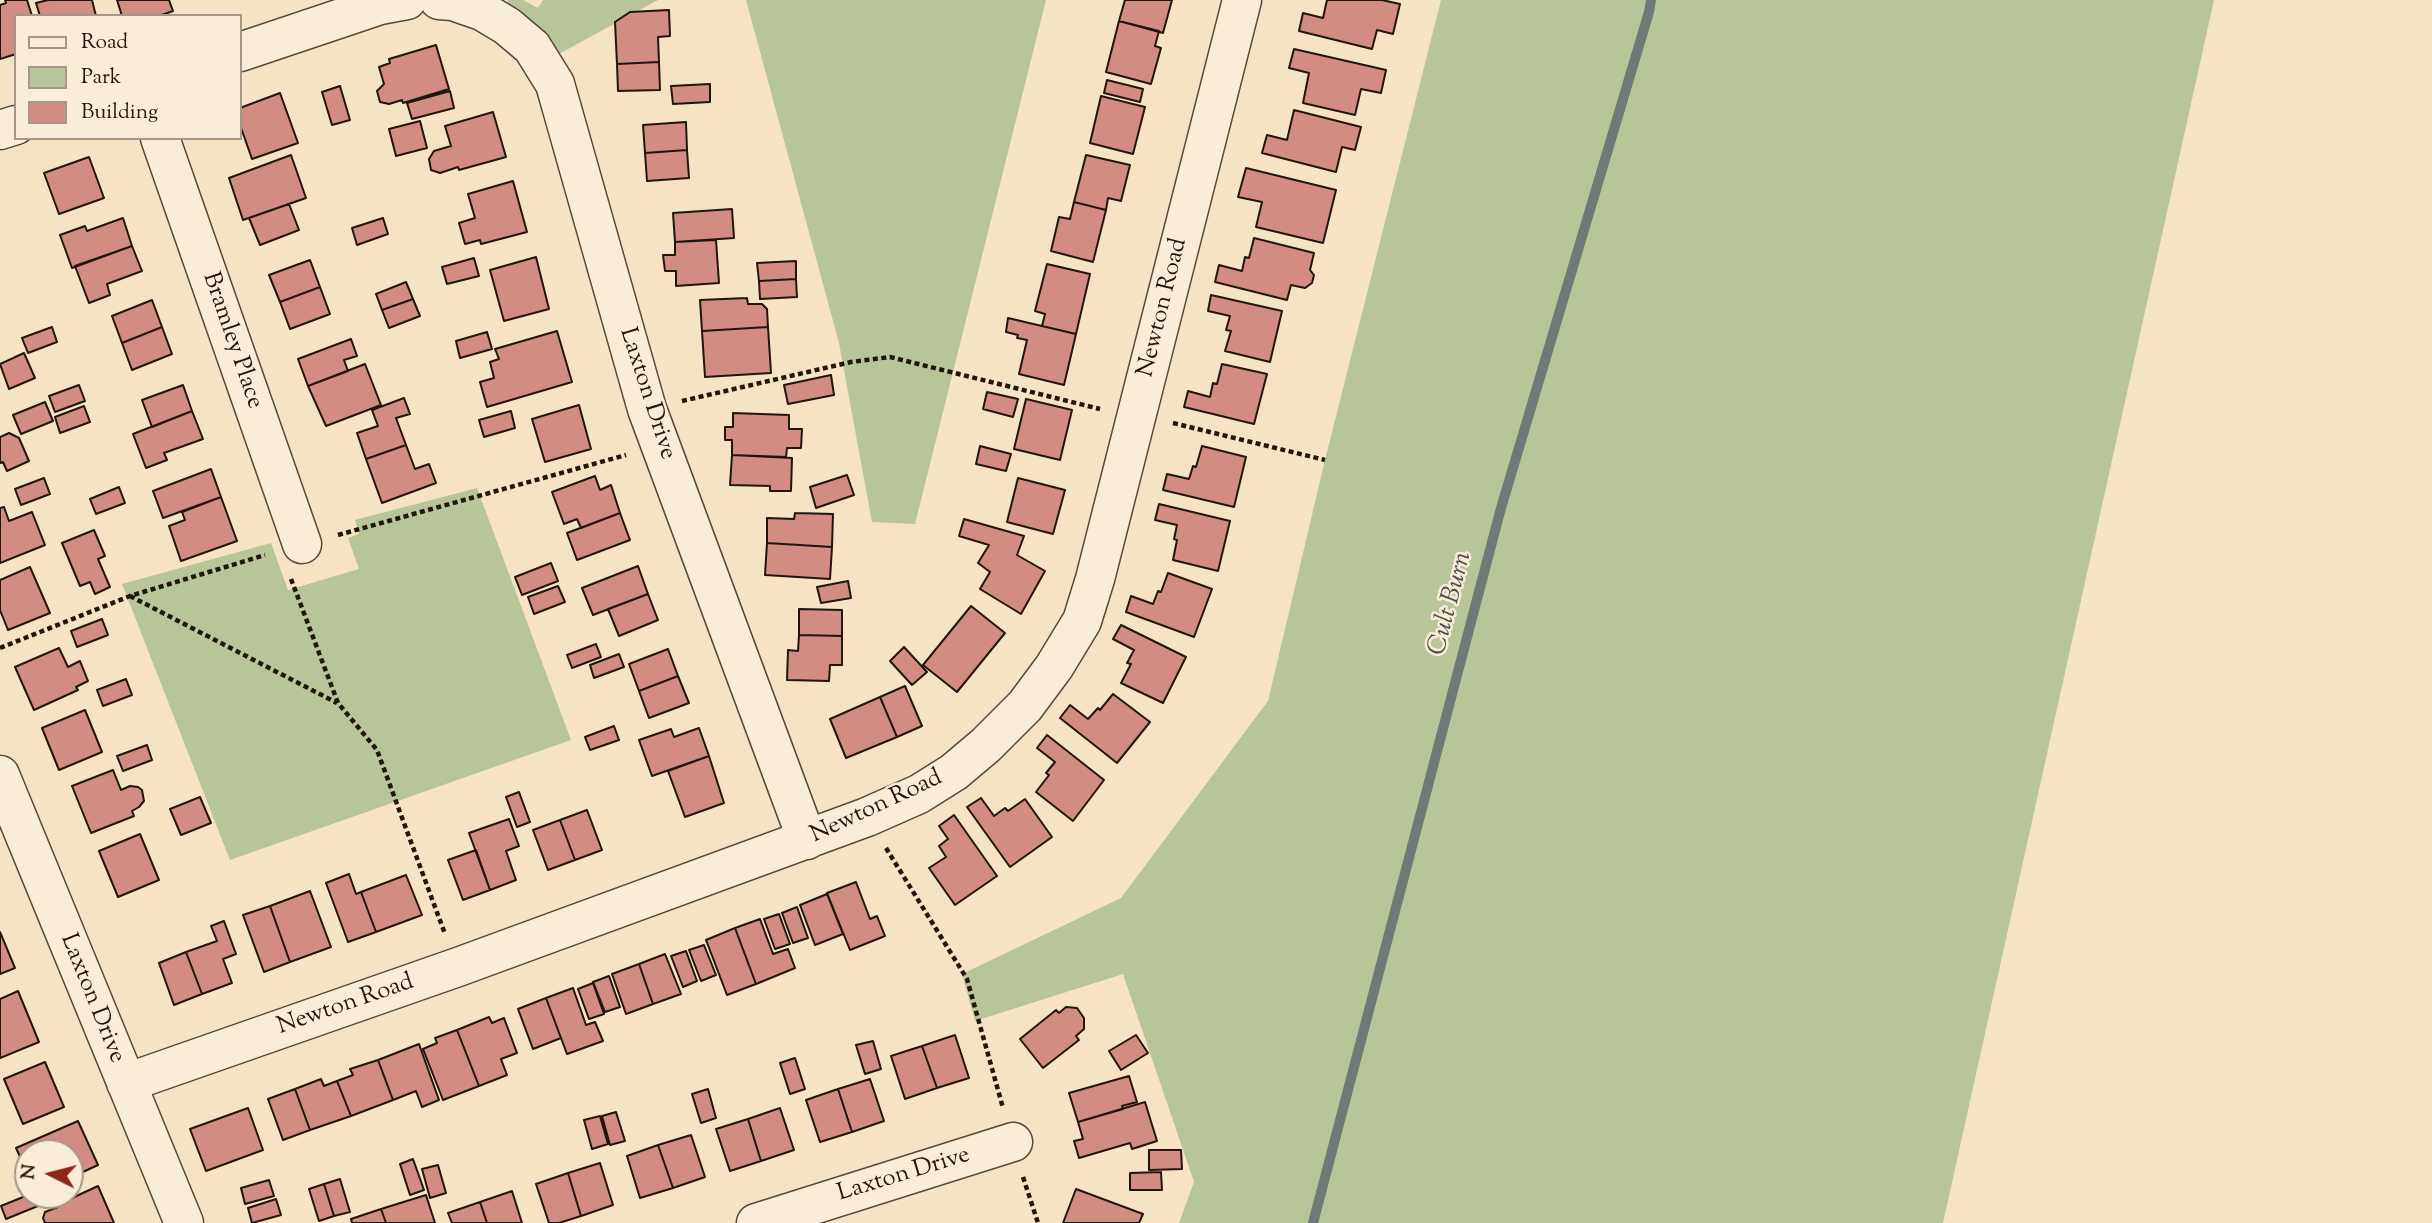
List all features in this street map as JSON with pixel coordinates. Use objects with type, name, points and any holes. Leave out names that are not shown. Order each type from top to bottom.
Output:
[{"type":"street","points":[[242,51],[380,5],[407,0]]},
{"type":"street","name":"Laxton Drive","points":[[439,0],[453,1],[482,11],[508,26],[532,47],[555,83],[647,409],[807,840]]},
{"type":"street","name":"Newton Road","points":[[126,1083],[458,967],[867,817],[919,794],[954,772],[1025,706],[1054,667],[1082,621],[1096,579],[1242,0]]},
{"type":"street","name":"Bramley Place","points":[[161,140],[296,560]]},
{"type":"street","name":"Laxton Drive","points":[[0,775],[184,1223]]},
{"type":"street","name":"Laxton Drive","points":[[756,1223],[1013,1142]]},
{"type":"path","points":[[647,409],[851,362],[890,357],[1136,419],[1164,420],[1325,460]]},
{"type":"path","points":[[296,560],[338,704]]},
{"type":"path","points":[[130,596],[338,704],[377,750],[458,967]]},
{"type":"path","points":[[867,817],[967,979],[1038,1223]]},
{"type":"green space","points":[[508,0],[523,0],[538,8],[543,0],[658,0],[557,55],[505,6]]},
{"type":"green space","points":[[746,0],[1046,0],[915,524],[872,522],[839,343]]},
{"type":"green space","points":[[1441,0],[2214,0],[1943,1223],[1179,1223],[1194,1182],[1123,974],[975,1021],[962,974],[1121,898],[1268,701],[1325,460]]},
{"type":"green space","points":[[477,488],[571,740],[230,860],[122,584],[271,543],[288,590],[359,569],[348,538],[359,534],[355,520]]},
{"type":"building","points":[[5,0],[27,0],[31,14],[14,14],[14,55],[0,59],[0,5],[6,3]]},
{"type":"building","points":[[48,0],[92,0],[96,14],[39,14],[36,3]]},
{"type":"building","points":[[117,0],[169,0],[173,11],[165,14],[121,14]]},
{"type":"building","points":[[1125,0],[1172,0],[1163,33],[1119,21]]},
{"type":"building","points":[[1327,0],[1382,0],[1400,4],[1393,34],[1377,30],[1372,49],[1299,31],[1303,13],[1323,18]]},
{"type":"building","points":[[669,10],[670,36],[658,37],[659,62],[617,64],[615,22],[630,12]]},
{"type":"building","points":[[1119,21],[1159,31],[1155,46],[1161,48],[1151,84],[1106,72]]},
{"type":"building","points":[[436,45],[449,89],[403,103],[402,100],[389,104],[380,102],[377,91],[384,84],[379,67],[390,63],[389,59]]},
{"type":"building","points":[[1294,49],[1386,70],[1381,93],[1361,89],[1355,115],[1303,103],[1309,73],[1289,68]]},
{"type":"building","points":[[659,62],[660,90],[618,91],[617,64]]},
{"type":"building","points":[[1107,80],[1143,89],[1140,102],[1104,93]]},
{"type":"building","points":[[710,84],[710,102],[673,104],[671,86]]},
{"type":"building","points":[[340,86],[350,120],[332,125],[322,92]]},
{"type":"building","points":[[450,91],[454,108],[412,119],[407,103]]},
{"type":"building","points":[[280,93],[298,143],[252,159],[242,131],[242,107]]},
{"type":"building","points":[[1101,96],[1145,107],[1133,154],[1090,143]]},
{"type":"building","points":[[1294,110],[1361,127],[1355,150],[1342,147],[1336,172],[1262,153],[1267,135],[1287,140]]},
{"type":"building","points":[[493,112],[506,157],[459,170],[458,167],[440,173],[431,170],[429,159],[434,151],[451,146],[445,126]]},
{"type":"building","points":[[420,121],[427,148],[396,156],[389,129]]},
{"type":"building","points":[[686,122],[687,150],[645,153],[643,125]]},
{"type":"building","points":[[687,150],[689,178],[647,181],[645,153]]},
{"type":"building","points":[[291,155],[306,198],[243,220],[229,178]]},
{"type":"building","points":[[1086,155],[1130,165],[1121,201],[1108,198],[1106,210],[1074,202]]},
{"type":"building","points":[[89,157],[104,198],[59,214],[44,173]]},
{"type":"building","points":[[1246,168],[1336,190],[1323,243],[1256,227],[1262,202],[1238,197]]},
{"type":"building","points":[[513,181],[527,232],[481,244],[480,240],[465,244],[459,223],[475,218],[468,194]]},
{"type":"building","points":[[1074,202],[1106,210],[1093,262],[1051,251],[1059,217],[1070,219]]},
{"type":"building","points":[[289,204],[299,230],[260,245],[249,218]]},
{"type":"building","points":[[732,209],[734,238],[675,242],[673,213]]},
{"type":"building","points":[[123,218],[132,246],[72,268],[60,235],[85,226],[87,231]]},
{"type":"building","points":[[383,218],[388,234],[357,245],[352,228]]},
{"type":"building","points":[[1254,238],[1314,253],[1310,270],[1314,275],[1312,283],[1305,288],[1291,285],[1287,300],[1215,282],[1219,265],[1242,271],[1245,257],[1249,258]]},
{"type":"building","points":[[716,240],[719,283],[676,286],[676,271],[665,271],[663,255],[675,255],[675,242]]},
{"type":"building","points":[[132,246],[142,271],[107,284],[110,295],[89,303],[75,266]]},
{"type":"building","points":[[536,257],[549,309],[504,321],[490,270]]},
{"type":"building","points":[[474,258],[479,276],[447,284],[442,267]]},
{"type":"building","points":[[310,260],[320,287],[280,302],[269,275]]},
{"type":"building","points":[[796,261],[796,279],[759,281],[757,263]]},
{"type":"building","points":[[1047,264],[1090,274],[1076,334],[1042,326],[1045,314],[1035,311]]},
{"type":"building","points":[[796,279],[797,297],[760,299],[759,281]]},
{"type":"building","points":[[406,282],[413,299],[382,310],[376,294]]},
{"type":"building","points":[[320,287],[330,314],[290,329],[280,302]]},
{"type":"building","points":[[1211,295],[1282,311],[1270,362],[1225,351],[1231,331],[1226,330],[1230,316],[1208,311]]},
{"type":"building","points":[[747,298],[748,304],[762,304],[767,309],[768,327],[702,331],[700,300]]},
{"type":"building","points":[[413,299],[420,316],[389,328],[382,310]]},
{"type":"building","points":[[152,300],[162,327],[122,343],[112,316]]},
{"type":"building","points":[[1008,318],[1076,334],[1064,385],[1019,374],[1027,340],[1006,332]]},
{"type":"building","points":[[52,327],[57,342],[28,353],[22,338]]},
{"type":"building","points":[[162,327],[172,354],[132,370],[122,343]]},
{"type":"building","points":[[768,327],[771,373],[705,377],[702,331]]},
{"type":"building","points":[[557,331],[572,382],[487,407],[480,382],[494,378],[490,362],[499,359],[495,349]]},
{"type":"building","points":[[487,332],[492,349],[460,358],[456,341]]},
{"type":"building","points":[[351,339],[357,356],[344,360],[348,371],[308,386],[298,359]]},
{"type":"building","points":[[24,353],[35,378],[9,389],[0,364]]},
{"type":"building","points":[[365,364],[381,405],[326,426],[308,386]]},
{"type":"building","points":[[1222,364],[1267,374],[1254,424],[1184,407],[1188,391],[1210,397],[1213,383],[1217,384]]},
{"type":"building","points":[[831,375],[834,395],[788,404],[784,385]]},
{"type":"building","points":[[79,385],[85,401],[55,412],[49,396]]},
{"type":"building","points":[[183,385],[192,411],[152,427],[142,400]]},
{"type":"building","points":[[987,392],[1018,399],[1013,417],[983,409]]},
{"type":"building","points":[[404,398],[410,414],[396,418],[406,445],[366,459],[357,433],[378,426],[372,410]]},
{"type":"building","points":[[1026,399],[1072,410],[1060,460],[1014,449]]},
{"type":"building","points":[[45,402],[53,421],[21,434],[13,415]]},
{"type":"building","points":[[579,405],[591,449],[545,462],[532,419]]},
{"type":"building","points":[[84,406],[90,422],[60,433],[55,417]]},
{"type":"building","points":[[192,411],[203,439],[164,453],[167,460],[146,468],[133,434]]},
{"type":"building","points":[[511,411],[515,428],[484,437],[479,420]]},
{"type":"building","points":[[733,413],[789,415],[789,429],[802,429],[801,448],[787,448],[786,457],[732,455],[732,440],[725,440],[725,427],[733,427]]},
{"type":"building","points":[[9,433],[19,438],[29,461],[7,471],[3,462],[0,463],[0,437]]},
{"type":"building","points":[[406,445],[415,469],[429,464],[436,483],[382,503],[366,459]]},
{"type":"building","points":[[980,446],[1011,454],[1006,471],[976,464]]},
{"type":"building","points":[[1202,446],[1246,457],[1234,507],[1163,490],[1167,474],[1189,479],[1193,466],[1196,467]]},
{"type":"building","points":[[732,455],[792,458],[791,491],[770,491],[770,486],[730,485]]},
{"type":"building","points":[[211,469],[221,497],[163,518],[153,491]]},
{"type":"building","points":[[847,475],[854,495],[816,508],[810,487]]},
{"type":"building","points":[[595,476],[600,490],[611,485],[620,513],[581,528],[577,519],[564,524],[552,492]]},
{"type":"building","points":[[44,478],[50,494],[21,505],[15,489]]},
{"type":"building","points":[[1018,478],[1065,490],[1053,534],[1007,522]]},
{"type":"building","points":[[119,487],[125,503],[96,514],[90,499]]},
{"type":"building","points":[[221,497],[237,541],[181,561],[169,526],[185,520],[182,512]]},
{"type":"building","points":[[1159,504],[1230,521],[1218,571],[1173,560],[1177,525],[1155,520]]},
{"type":"building","points":[[4,507],[9,521],[32,512],[45,545],[0,563],[0,508]]},
{"type":"building","points":[[620,513],[630,540],[577,560],[567,533]]},
{"type":"building","points":[[795,513],[833,514],[832,547],[767,543],[767,518],[794,519]]},
{"type":"building","points":[[964,519],[1024,536],[1017,555],[1045,571],[1021,614],[980,589],[990,572],[978,563],[989,545],[959,536]]},
{"type":"building","points":[[94,530],[105,556],[98,559],[110,587],[95,594],[90,582],[80,586],[62,543]]},
{"type":"building","points":[[767,543],[832,547],[830,579],[765,575]]},
{"type":"building","points":[[551,563],[558,581],[522,595],[515,577]]},
{"type":"building","points":[[638,566],[648,594],[593,615],[582,588]]},
{"type":"building","points":[[30,567],[50,613],[8,630],[0,610],[0,580]]},
{"type":"building","points":[[1168,573],[1212,589],[1194,637],[1126,612],[1131,596],[1153,604]]},
{"type":"building","points":[[848,581],[851,598],[821,603],[817,587]]},
{"type":"building","points":[[558,586],[565,602],[534,614],[528,597]]},
{"type":"building","points":[[648,594],[658,620],[619,636],[608,609]]},
{"type":"building","points":[[971,606],[1005,633],[957,692],[923,665]]},
{"type":"building","points":[[799,609],[842,610],[842,636],[799,635]]},
{"type":"building","points":[[102,619],[108,635],[77,647],[71,631]]},
{"type":"building","points":[[1121,625],[1186,657],[1163,703],[1121,683],[1131,664],[1127,663],[1134,650],[1113,639]]},
{"type":"building","points":[[799,635],[842,636],[842,665],[830,665],[829,681],[787,680],[788,650],[798,651]]},
{"type":"building","points":[[596,644],[601,657],[572,668],[567,655]]},
{"type":"building","points":[[904,647],[927,672],[912,685],[890,661]]},
{"type":"building","points":[[59,648],[68,667],[80,661],[88,681],[76,687],[78,690],[34,710],[15,667]]},
{"type":"building","points":[[668,649],[678,676],[639,691],[629,664]]},
{"type":"building","points":[[619,654],[624,667],[594,678],[590,665]]},
{"type":"building","points":[[678,676],[689,703],[649,718],[639,691]]},
{"type":"building","points":[[126,679],[132,695],[103,706],[97,690]]},
{"type":"building","points":[[905,686],[922,726],[897,737],[880,697]]},
{"type":"building","points":[[1113,694],[1150,722],[1117,763],[1060,718],[1070,705],[1088,719],[1098,708],[1100,710]]},
{"type":"building","points":[[880,697],[897,737],[846,758],[830,719]]},
{"type":"building","points":[[85,710],[102,752],[59,770],[42,728]]},
{"type":"building","points":[[614,726],[619,740],[590,750],[585,737]]},
{"type":"building","points":[[699,728],[709,756],[652,776],[639,740],[671,729],[674,737]]},
{"type":"building","points":[[1047,735],[1104,780],[1073,821],[1036,792],[1055,762],[1037,748]]},
{"type":"building","points":[[147,745],[152,760],[123,771],[117,756]]},
{"type":"building","points":[[709,756],[724,803],[685,817],[668,771]]},
{"type":"building","points":[[113,770],[121,790],[130,786],[138,787],[142,790],[144,801],[132,811],[134,816],[91,833],[72,786]]},
{"type":"building","points":[[519,792],[530,822],[517,827],[506,797]]},
{"type":"building","points":[[200,797],[211,823],[181,835],[170,809]]},
{"type":"building","points":[[981,798],[994,816],[1005,808],[1008,811],[1025,799],[1052,837],[1010,867],[967,807]]},
{"type":"building","points":[[587,810],[602,850],[575,860],[560,820]]},
{"type":"building","points":[[954,815],[997,876],[955,905],[929,868],[946,857],[939,846],[948,839],[939,826]]},
{"type":"building","points":[[509,819],[519,846],[506,851],[516,880],[490,890],[469,833]]},
{"type":"building","points":[[560,820],[575,860],[548,870],[533,830]]},
{"type":"building","points":[[140,834],[159,880],[118,897],[99,851]]},
{"type":"building","points":[[476,850],[490,890],[463,900],[448,860]]},
{"type":"building","points":[[349,874],[356,894],[361,892],[376,932],[348,942],[326,883]]},
{"type":"building","points":[[406,875],[422,915],[376,932],[361,892]]},
{"type":"building","points":[[856,882],[870,919],[877,916],[885,936],[850,950],[827,893]]},
{"type":"building","points":[[310,891],[331,947],[290,962],[270,906]]},
{"type":"building","points":[[827,894],[843,934],[815,945],[800,905]]},
{"type":"building","points":[[270,906],[290,962],[264,972],[243,915]]},
{"type":"building","points":[[797,907],[808,938],[793,943],[782,913]]},
{"type":"building","points":[[779,914],[790,944],[775,949],[764,919]]},
{"type":"building","points":[[760,919],[773,954],[788,949],[795,968],[756,984],[735,928]]},
{"type":"building","points":[[224,921],[236,954],[223,959],[232,983],[202,994],[186,952],[217,941],[211,926]]},
{"type":"building","points":[[735,928],[756,984],[727,995],[706,940]]},
{"type":"building","points":[[0,932],[15,968],[0,974]]},
{"type":"building","points":[[704,945],[716,975],[701,981],[689,950]]},
{"type":"building","points":[[686,951],[697,981],[683,987],[671,956]]},
{"type":"building","points":[[186,952],[202,994],[174,1005],[159,963]]},
{"type":"building","points":[[665,954],[681,994],[653,1004],[639,964]]},
{"type":"building","points":[[639,964],[653,1004],[626,1014],[612,974]]},
{"type":"building","points":[[609,976],[620,1007],[605,1012],[593,982]]},
{"type":"building","points":[[593,983],[604,1014],[589,1019],[578,989]]},
{"type":"building","points":[[573,988],[586,1025],[595,1022],[603,1041],[567,1054],[546,998]]},
{"type":"building","points":[[18,991],[39,1042],[0,1058],[0,999]]},
{"type":"building","points":[[546,998],[561,1038],[533,1049],[518,1009]]},
{"type":"building","points":[[1066,1007],[1077,1008],[1084,1018],[1084,1029],[1076,1036],[1079,1040],[1043,1068],[1020,1039],[1056,1010],[1059,1013]]},
{"type":"building","points":[[489,1017],[492,1023],[504,1018],[517,1053],[501,1059],[507,1075],[479,1086],[457,1030]]},
{"type":"building","points":[[457,1030],[479,1086],[443,1100],[423,1049],[437,1043],[435,1038]]},
{"type":"building","points":[[955,1035],[969,1078],[937,1088],[922,1046]]},
{"type":"building","points":[[1136,1035],[1148,1053],[1121,1070],[1109,1051]]},
{"type":"building","points":[[873,1041],[881,1069],[865,1074],[856,1045]]},
{"type":"building","points":[[419,1044],[439,1100],[422,1107],[416,1091],[393,1100],[378,1060]]},
{"type":"building","points":[[922,1046],[937,1088],[905,1099],[891,1056]]},
{"type":"building","points":[[795,1058],[805,1089],[790,1094],[780,1063]]},
{"type":"building","points":[[378,1060],[393,1100],[351,1116],[337,1081],[353,1075],[350,1069]]},
{"type":"building","points":[[45,1062],[64,1107],[23,1124],[4,1079]]},
{"type":"building","points":[[1129,1076],[1137,1102],[1122,1106],[1123,1109],[1078,1122],[1069,1093]]},
{"type":"building","points":[[321,1079],[324,1086],[337,1081],[351,1116],[310,1130],[295,1089]]},
{"type":"building","points":[[870,1079],[884,1121],[852,1132],[838,1089]]},
{"type":"building","points":[[295,1089],[310,1130],[283,1140],[268,1099]]},
{"type":"building","points":[[708,1089],[716,1118],[701,1123],[692,1094]]},
{"type":"building","points":[[838,1089],[852,1132],[820,1142],[806,1100]]},
{"type":"building","points":[[1145,1102],[1157,1141],[1132,1149],[1130,1143],[1079,1158],[1074,1141],[1083,1139],[1078,1122]]},
{"type":"building","points":[[248,1108],[263,1150],[206,1171],[190,1129]]},
{"type":"building","points":[[780,1108],[794,1150],[761,1161],[748,1119]]},
{"type":"building","points":[[616,1112],[625,1141],[610,1145],[602,1116]]},
{"type":"building","points":[[600,1116],[608,1144],[592,1149],[584,1120]]},
{"type":"building","points":[[748,1119],[761,1161],[730,1171],[716,1129]]},
{"type":"building","points":[[78,1121],[98,1165],[84,1172],[84,1139],[37,1139]]},
{"type":"building","points":[[691,1135],[705,1177],[673,1188],[658,1145]]},
{"type":"building","points":[[658,1145],[673,1188],[640,1198],[627,1156]]},
{"type":"building","points":[[1149,1150],[1181,1150],[1182,1169],[1149,1170]]},
{"type":"building","points":[[413,1159],[424,1190],[410,1195],[400,1164]]},
{"type":"building","points":[[600,1163],[613,1205],[581,1216],[568,1173]]},
{"type":"building","points":[[438,1165],[446,1193],[430,1198],[422,1169]]},
{"type":"building","points":[[1161,1172],[1162,1190],[1130,1190],[1130,1173]]},
{"type":"building","points":[[568,1173],[581,1216],[559,1223],[549,1223],[536,1184]]},
{"type":"building","points":[[340,1179],[350,1212],[334,1216],[324,1184]]},
{"type":"building","points":[[269,1180],[274,1196],[245,1204],[241,1188]]},
{"type":"building","points":[[324,1184],[334,1216],[319,1221],[309,1189]]},
{"type":"building","points":[[98,1186],[114,1223],[45,1223],[45,1212],[53,1209],[84,1209],[84,1192]]},
{"type":"building","points":[[1076,1189],[1143,1214],[1139,1223],[1063,1223]]},
{"type":"building","points":[[512,1191],[522,1223],[487,1223],[480,1202]]},
{"type":"building","points":[[426,1195],[435,1223],[386,1223],[381,1209]]},
{"type":"building","points":[[276,1199],[281,1215],[252,1223],[248,1208]]},
{"type":"building","points":[[14,1201],[14,1209],[31,1209],[6,1219],[1,1206]]},
{"type":"building","points":[[480,1202],[487,1223],[452,1223],[448,1213]]},
{"type":"building","points":[[381,1209],[386,1223],[352,1223],[351,1219]]},
{"type":"waterway","name":"Cult Burn","points":[[1313,1223],[1501,508],[1651,0]]}]
